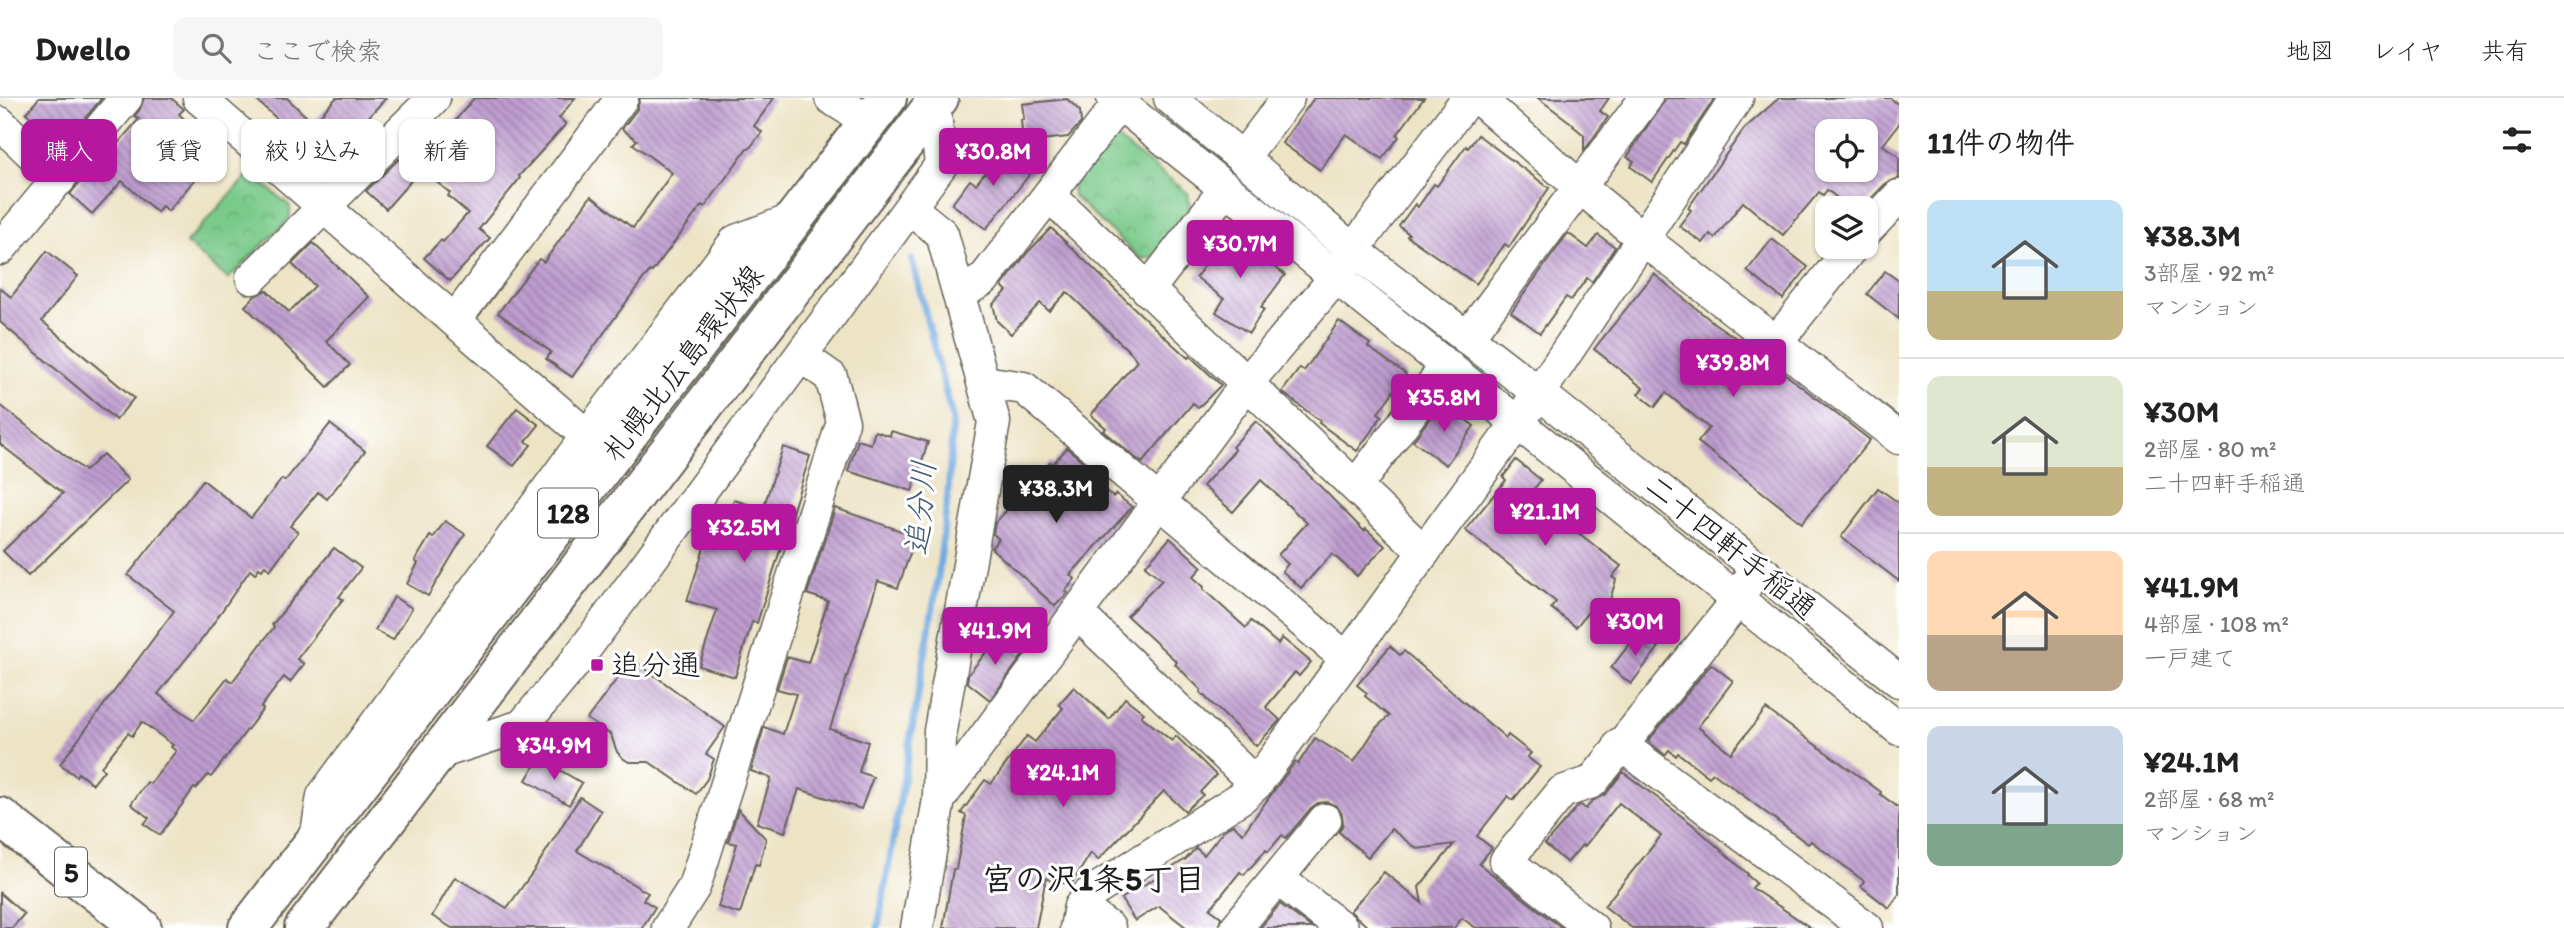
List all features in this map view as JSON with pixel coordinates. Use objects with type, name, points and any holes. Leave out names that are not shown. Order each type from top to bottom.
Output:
[{"type":"main road","name":"札幌北広島環状線","points":[[304,928],[937,101]]},
{"type":"main road","name":"札幌北広島環状線","points":[[248,928],[878,110]]},
{"type":"main road","name":"5","points":[[0,817],[142,928]]},
{"type":"main road","name":"5","points":[[0,845],[100,928]]},
{"type":"street","points":[[109,119],[126,98]]},
{"type":"street","points":[[252,278],[434,98]]},
{"type":"street","points":[[455,320],[622,98]]},
{"type":"street","points":[[831,98],[878,110]]},
{"type":"street","name":"二十四軒手稲通","points":[[1170,98],[1353,250],[1539,393],[1899,681]]},
{"type":"street","points":[[1243,157],[1288,98]]},
{"type":"street","points":[[939,799],[1247,383],[1335,278],[1353,250],[1468,98]]},
{"type":"street","points":[[1478,98],[1642,238],[1899,438]]},
{"type":"street","points":[[1467,338],[1646,98]]},
{"type":"street","points":[[1109,928],[1078,917],[1088,895],[1242,797],[1256,784],[1518,423],[1737,98]]},
{"type":"street","points":[[959,295],[984,279],[1118,100]]},
{"type":"street","name":"二十四軒手稲通","points":[[1118,100],[1335,278],[1899,729]]},
{"type":"street","points":[[438,753],[522,726],[573,665],[941,165],[937,101]]},
{"type":"street","points":[[210,102],[324,206],[587,436]]},
{"type":"street","points":[[0,123],[21,143]]},
{"type":"street","points":[[0,249],[57,182]]},
{"type":"street","points":[[1148,290],[1226,188]]},
{"type":"street","points":[[1049,195],[1424,552]]},
{"type":"street","points":[[1878,218],[1899,196]]},
{"type":"street","points":[[910,208],[942,234],[995,422],[940,731],[939,799],[917,928]]},
{"type":"street","points":[[316,840],[323,796],[587,436],[736,241],[794,219]]},
{"type":"street","points":[[1777,341],[1842,259]]},
{"type":"street","points":[[668,928],[694,887],[842,422],[831,377],[801,356]]},
{"type":"street","points":[[1356,486],[1447,365]]},
{"type":"street","points":[[983,382],[1024,388],[1347,659]]},
{"type":"street","points":[[1592,928],[1506,861],[1562,792],[1592,782],[1738,600],[1756,567]]},
{"type":"street","points":[[1077,613],[1256,784]]},
{"type":"street","points":[[1620,744],[1867,928]]},
{"type":"street","points":[[1236,928],[1325,820]]},
{"type":"street","points":[[1278,879],[1342,928]]},
{"type":"green space","points":[[1116,138],[1188,193],[1190,206],[1152,257],[1141,259],[1073,196],[1072,186],[1105,140]]},
{"type":"green space","points":[[242,182],[261,182],[290,206],[290,218],[228,279],[186,243]]},
{"type":"building","points":[[39,98],[102,98],[85,119],[33,119],[26,113]]},
{"type":"building","points":[[144,98],[171,98],[184,109],[179,114],[184,119],[139,119],[135,116]]},
{"type":"building","points":[[254,98],[287,98],[309,119],[277,119]]},
{"type":"building","points":[[336,98],[386,98],[367,119],[317,119]]},
{"type":"building","points":[[474,98],[575,98],[559,118],[566,124],[519,176],[479,229],[490,238],[450,281],[424,258],[441,240],[443,242],[468,213],[437,182],[495,182],[495,119],[456,119]]},
{"type":"building","points":[[640,98],[774,98],[754,126],[762,132],[749,149],[747,148],[705,207],[702,205],[652,272],[643,279],[572,377],[546,359],[551,352],[498,313],[539,259],[544,262],[591,196],[633,228],[672,173],[633,144],[637,140],[622,129],[637,109]]},
{"type":"building","points":[[1314,98],[1424,98],[1382,159],[1346,134],[1320,170],[1282,143]]},
{"type":"building","points":[[1538,98],[1609,98],[1600,111],[1608,117],[1584,151],[1584,135]]},
{"type":"building","points":[[1666,98],[1715,98],[1684,144],[1680,142],[1652,182],[1631,167],[1634,161],[1627,157]]},
{"type":"building","points":[[1779,98],[1890,98],[1899,105],[1899,124],[1883,145],[1899,157],[1899,178],[1886,183],[1874,196],[1835,196],[1827,190],[1823,195],[1819,192],[1783,235],[1743,202],[1715,238],[1710,234],[1703,243],[1679,226],[1691,210],[1688,208],[1744,129]]},
{"type":"building","points":[[1067,99],[1080,111],[1081,123],[1068,137],[1023,142],[1022,104]]},
{"type":"building","points":[[131,128],[131,182],[193,182],[168,211],[162,206],[157,212],[122,181],[92,214],[70,194],[80,182],[117,182],[117,144]]},
{"type":"building","points":[[1478,135],[1549,188],[1509,247],[1505,244],[1476,284],[1407,236],[1409,234],[1399,226],[1415,204],[1418,207],[1434,184],[1437,186],[1466,146],[1468,148]]},
{"type":"building","points":[[1005,147],[1034,169],[986,229],[952,204],[970,180],[976,184]]},
{"type":"building","points":[[399,159],[399,182],[410,182],[386,209],[366,191],[375,182],[385,182],[385,173]]},
{"type":"building","points":[[1051,228],[1156,329],[1221,385],[1198,408],[1193,403],[1142,463],[1103,431],[1106,428],[1091,415],[1137,361],[1132,354],[1067,292],[1049,311],[1040,303],[1011,334],[997,321],[993,304],[1007,291],[1002,286]]},
{"type":"building","points":[[1228,229],[1285,275],[1261,307],[1264,309],[1249,333],[1216,312],[1224,299],[1196,277],[1214,253],[1211,250]]},
{"type":"building","points":[[1568,233],[1588,248],[1598,235],[1615,247],[1592,282],[1587,278],[1571,300],[1566,297],[1540,333],[1511,312]]},
{"type":"building","points":[[1772,239],[1808,267],[1783,299],[1747,271]]},
{"type":"building","points":[[313,243],[369,297],[326,341],[350,365],[328,387],[245,306],[266,290],[289,312],[315,286],[292,264]]},
{"type":"building","points":[[47,251],[78,276],[42,321],[134,398],[116,420],[0,322],[0,288],[11,297]]},
{"type":"building","points":[[1885,271],[1899,281],[1899,319],[1867,294]]},
{"type":"building","points":[[1654,274],[1714,323],[1762,356],[1870,440],[1802,523],[1698,442],[1709,428],[1666,393],[1655,407],[1638,394],[1643,388],[1594,349]]},
{"type":"building","points":[[1339,321],[1370,344],[1368,347],[1406,374],[1378,413],[1382,416],[1357,451],[1282,392],[1300,368],[1304,371]]},
{"type":"building","points":[[1442,402],[1474,426],[1446,465],[1413,441]]},
{"type":"building","points":[[0,405],[85,471],[103,454],[128,480],[28,576],[3,551],[63,493],[0,444]]},
{"type":"building","points":[[517,408],[539,425],[526,441],[531,445],[514,466],[487,446]]},
{"type":"building","points":[[1256,421],[1364,531],[1366,529],[1385,546],[1357,576],[1332,554],[1301,588],[1282,571],[1288,564],[1278,555],[1307,523],[1261,480],[1233,512],[1203,486],[1235,450],[1232,447]]},
{"type":"building","points":[[330,424],[365,451],[327,499],[318,492],[290,526],[298,532],[270,570],[265,566],[262,570],[259,568],[255,574],[250,570],[206,634],[158,694],[194,720],[227,678],[232,682],[274,627],[272,625],[334,548],[361,568],[339,597],[343,599],[297,659],[304,664],[290,682],[284,677],[211,777],[208,775],[194,788],[160,835],[144,824],[149,818],[131,804],[176,751],[171,747],[173,745],[142,722],[132,736],[128,733],[101,767],[104,770],[93,784],[60,764],[174,611],[128,575],[203,480],[251,518],[282,479],[285,481]]},
{"type":"building","points":[[875,431],[890,436],[891,431],[928,442],[912,491],[848,471],[858,440],[871,444]]},
{"type":"building","points":[[783,447],[810,456],[757,623],[752,622],[735,677],[699,666],[717,610],[687,601],[712,523],[715,525],[719,512],[729,515],[734,500],[763,509]]},
{"type":"building","points":[[1067,448],[1085,463],[1080,469],[1113,497],[1116,494],[1132,507],[1070,575],[1075,579],[1065,591],[1068,593],[1055,606],[991,548],[999,539],[993,534],[995,523],[1013,503],[1007,499],[1019,484],[1026,489],[1050,462],[1053,464]]},
{"type":"building","points":[[1516,460],[1541,480],[1529,495],[1621,566],[1612,577],[1616,580],[1608,606],[1599,605],[1591,615],[1588,612],[1576,627],[1551,608],[1556,602],[1465,530],[1506,480],[1503,477]]},
{"type":"building","points":[[1878,488],[1899,503],[1899,581],[1841,537]]},
{"type":"building","points":[[835,508],[916,536],[898,588],[878,581],[830,729],[868,742],[859,772],[873,777],[861,809],[799,789],[785,832],[757,823],[771,778],[751,771],[764,727],[783,734],[796,694],[777,689],[787,657],[808,663],[828,601],[807,594]]},
{"type":"building","points":[[445,521],[465,534],[428,596],[407,584],[418,563],[415,561],[430,536],[433,538]]},
{"type":"building","points":[[1170,538],[1202,567],[1193,577],[1203,589],[1246,628],[1251,621],[1278,644],[1282,638],[1311,662],[1299,676],[1295,672],[1266,707],[1280,720],[1256,746],[1200,692],[1175,664],[1177,662],[1127,616],[1162,580],[1145,566]]},
{"type":"building","points":[[394,597],[412,608],[393,640],[375,630]]},
{"type":"building","points":[[1639,632],[1659,647],[1631,684],[1611,668]]},
{"type":"building","points":[[1000,635],[1024,654],[990,700],[967,682],[968,675]]},
{"type":"building","points":[[1390,646],[1400,655],[1404,651],[1506,738],[1508,735],[1531,753],[1527,757],[1540,767],[1513,800],[1508,796],[1477,836],[1492,848],[1479,864],[1562,928],[1476,928],[1462,918],[1454,928],[1369,928],[1350,911],[1384,872],[1422,903],[1419,887],[1454,844],[1417,849],[1391,829],[1368,857],[1339,832],[1343,824],[1342,814],[1337,806],[1327,802],[1318,803],[1311,808],[1286,838],[1282,835],[1244,875],[1240,872],[1210,909],[1221,917],[1218,928],[1187,928],[1159,906],[1135,921],[1121,899],[1186,859],[1196,848],[1204,855],[1224,830],[1233,825],[1243,833],[1295,762],[1298,764],[1315,738],[1354,762],[1376,728],[1389,716],[1365,696],[1367,693],[1357,685]]},
{"type":"building","points":[[632,659],[725,727],[706,754],[714,759],[707,779],[696,794],[649,762],[629,762],[624,759],[617,752],[611,735],[587,719]]},
{"type":"building","points":[[1711,664],[1733,681],[1698,727],[1731,753],[1766,709],[1899,808],[1899,894],[1889,908],[1861,886],[1864,881],[1811,841],[1808,844],[1713,773],[1709,777],[1678,753],[1676,756],[1669,750],[1665,755],[1648,741]]},
{"type":"building","points":[[1074,687],[1109,719],[1125,698],[1144,713],[1141,716],[1172,741],[1176,736],[1216,775],[1200,792],[1203,795],[1185,811],[1164,791],[1098,860],[1091,853],[1072,883],[1054,883],[1046,878],[1036,928],[943,928],[966,816],[961,813],[985,780],[991,784],[1027,736],[1035,742],[1063,708],[1059,704]]},
{"type":"building","points":[[539,758],[582,783],[569,805],[526,780]]},
{"type":"building","points":[[1623,772],[1692,824],[1748,874],[1756,883],[1752,888],[1811,928],[1632,928],[1604,906],[1661,836],[1619,803],[1584,847],[1582,845],[1567,863],[1545,844],[1578,806],[1586,809],[1592,801],[1606,794]]},
{"type":"building","points":[[580,797],[601,811],[577,851],[648,893],[643,900],[655,907],[642,928],[452,928],[432,916],[455,877],[507,908]]},
{"type":"building","points":[[738,809],[766,839],[759,865],[755,864],[740,914],[718,907],[737,844],[728,842]]},
{"type":"building","points":[[0,893],[24,914],[12,928],[0,928]]},
{"type":"building","points":[[1280,904],[1312,928],[1260,928]]},
{"type":"waterway","name":"追分川","points":[[878,928],[938,578],[953,421],[912,260]]},
{"type":"place","name":"追分通","points":[[597,665]]},
{"type":"district","name":"宮の沢1条5丁目","points":[[1094,879]]}]
